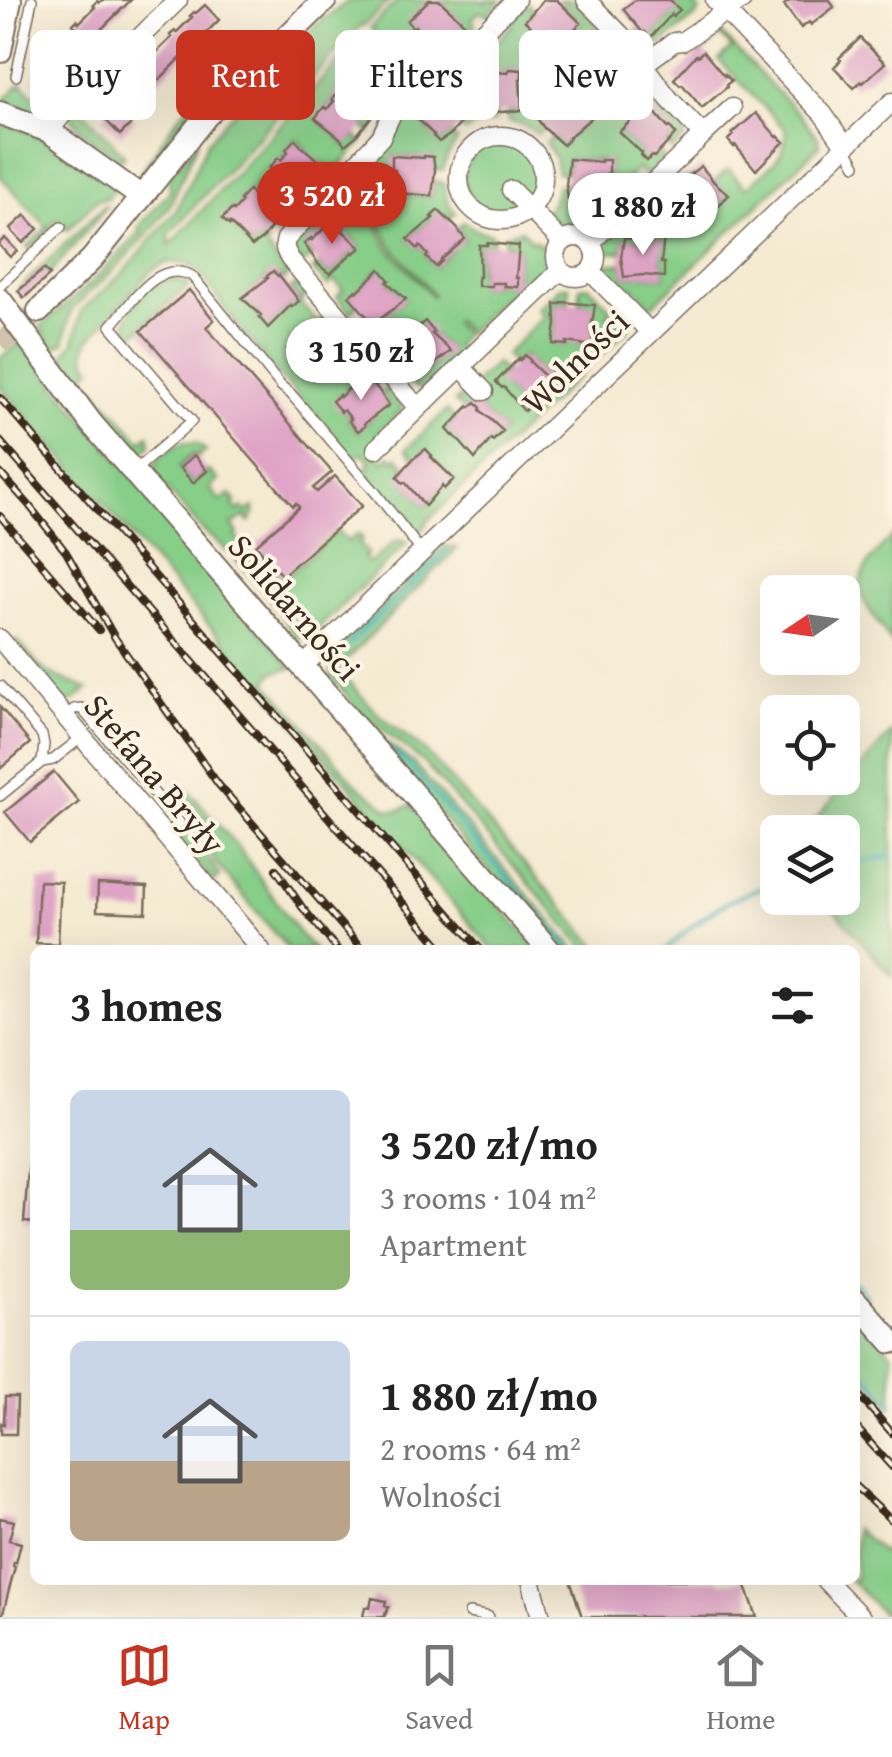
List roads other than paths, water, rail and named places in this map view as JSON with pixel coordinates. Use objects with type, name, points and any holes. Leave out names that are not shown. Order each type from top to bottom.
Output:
[{"type":"street","points":[[0,51],[10,0]]},
{"type":"street","points":[[49,131],[178,0]]},
{"type":"street","points":[[39,311],[92,259],[207,115],[324,0]]},
{"type":"street","points":[[418,408],[362,356],[332,292],[284,250],[286,239],[297,215],[381,137],[410,83],[465,50],[482,21],[516,0]]},
{"type":"street","points":[[653,57],[721,4],[742,0]]},
{"type":"street","points":[[598,4],[618,30]]},
{"type":"street","points":[[721,4],[822,114],[846,147]]},
{"type":"street","points":[[653,77],[703,135]]},
{"type":"street","name":"Wolności","points":[[302,667],[892,102]]},
{"type":"street","points":[[590,243],[732,108]]},
{"type":"street","points":[[0,113],[49,131],[140,196]]},
{"type":"street","points":[[504,136],[529,147],[540,162],[544,181],[531,210],[517,218],[498,221],[473,210],[459,186],[460,166],[469,150],[485,139],[504,136]]},
{"type":"street","points":[[512,190],[562,242]]},
{"type":"street","points":[[580,237],[590,243],[596,260],[590,271],[572,276],[561,270],[556,253],[562,242],[580,237]]},
{"type":"street","points":[[371,453],[561,270]]},
{"type":"street","points":[[590,271],[651,333]]},
{"type":"street","name":"Solidarności","points":[[0,300],[90,424],[545,945]]},
{"type":"street","points":[[461,367],[484,390]]},
{"type":"street","name":"Stefana Bryły","points":[[0,639],[257,945]]},
{"type":"street","points":[[860,1306],[892,1342]]},
{"type":"street","points":[[532,1585],[541,1617]]},
{"type":"street","points":[[830,1585],[862,1617]]},
{"type":"lane","points":[[16,76],[32,0]]},
{"type":"lane","points":[[846,147],[856,165]]},
{"type":"lane","points":[[0,286],[61,228]]},
{"type":"lane","points":[[132,472],[192,421],[111,326],[156,277],[173,270],[192,276],[422,552]]},
{"type":"lane","points":[[355,468],[371,453]]},
{"type":"lane","points":[[0,686],[42,735],[42,762]]},
{"type":"lane","points":[[65,716],[81,708],[180,822],[166,838]]},
{"type":"lane","points":[[0,796],[42,762],[53,760],[82,737]]},
{"type":"lane","points":[[469,1614],[488,1617]]},
{"type":"waterway","points":[[349,644],[447,551]]},
{"type":"waterway","points":[[386,746],[407,764],[566,945]]},
{"type":"waterway","points":[[860,862],[892,856]]},
{"type":"waterway","points":[[671,945],[717,908],[760,889]]},
{"type":"waterway","points":[[860,1289],[866,1296]]},
{"type":"waterway","points":[[860,1367],[892,1404]]},
{"type":"tunnel","points":[[0,344],[33,316]]},
{"type":"railway","points":[[0,398],[477,945]]},
{"type":"railway","points":[[0,441],[440,945]]},
{"type":"railway","points":[[0,473],[66,552],[115,638],[218,784],[359,945]]},
{"type":"railway","points":[[0,516],[99,630]]},
{"type":"railway","points":[[276,869],[334,945]]},
{"type":"railway","points":[[860,1397],[892,1433]]},
{"type":"railway","points":[[860,1432],[892,1467]]},
{"type":"railway","points":[[860,1491],[892,1521]]}]
